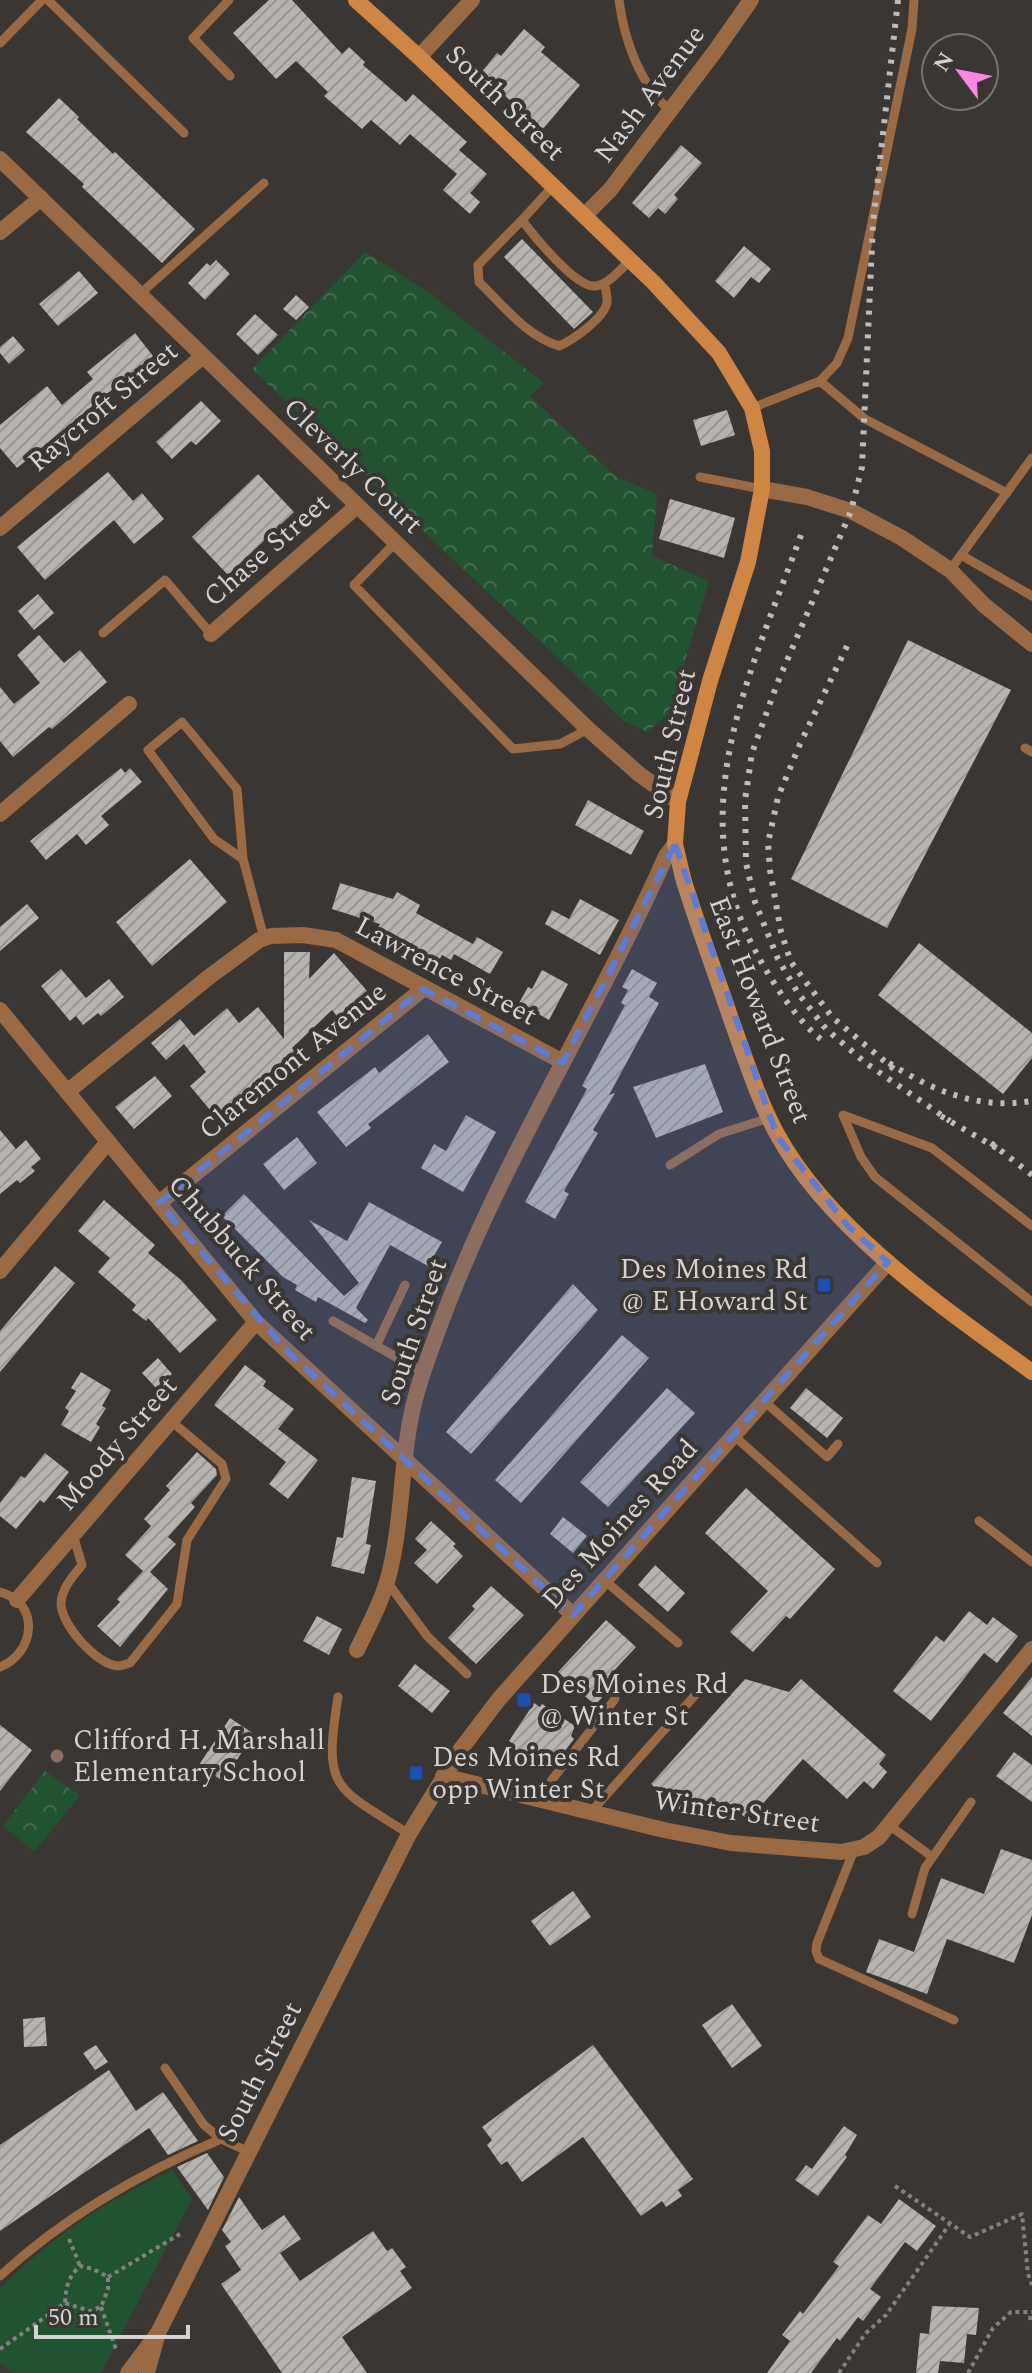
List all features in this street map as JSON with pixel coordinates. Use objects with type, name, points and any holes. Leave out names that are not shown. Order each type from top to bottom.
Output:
[{"type":"main road","name":"South Street","points":[[356,0],[631,260],[719,353],[752,408],[762,451],[762,489],[748,562],[710,681],[678,802],[675,844]]},
{"type":"main road","name":"East Howard Street","points":[[675,844],[692,905],[755,1085],[777,1136],[813,1187],[848,1226],[888,1262],[1032,1372]]},
{"type":"street","points":[[419,57],[472,0]]},
{"type":"street","name":"Nash Avenue","points":[[585,215],[610,190],[751,0]]},
{"type":"street","name":"Cleverly Court","points":[[0,159],[588,729],[639,774],[678,802]]},
{"type":"street","points":[[0,232],[41,198]]},
{"type":"street","name":"Raycroft Street","points":[[0,528],[203,356]]},
{"type":"street","points":[[762,489],[807,497],[851,511],[902,538],[950,570],[984,605],[1032,644]]},
{"type":"street","name":"Chase Street","points":[[211,634],[357,506]]},
{"type":"street","points":[[0,814],[129,704]]},
{"type":"street","name":"South Street","points":[[357,1650],[387,1582],[398,1532],[410,1419],[449,1299],[472,1244],[666,856],[675,844]]},
{"type":"street","name":"Lawrence Street","points":[[264,938],[303,935],[336,940],[563,1062]]},
{"type":"street","points":[[67,1092],[209,977],[264,938]]},
{"type":"street","name":"Claremont Avenue","points":[[159,1203],[423,989]]},
{"type":"street","name":"Chubbuck Street","points":[[1,1013],[256,1322],[573,1615]]},
{"type":"street","points":[[0,1271],[108,1142]]},
{"type":"street","name":"Des Moines Road","points":[[409,1834],[480,1721],[888,1262]]},
{"type":"street","name":"Moody Street","points":[[17,1600],[256,1322]]},
{"type":"street","name":"Winter Street","points":[[443,1776],[731,1843],[841,1852],[864,1847],[879,1837],[1032,1649]]},
{"type":"street","name":"South Street","points":[[128,2373],[158,2333],[409,1834]]},
{"type":"street","name":"South Street","points":[[147,2373],[158,2333]]},
{"type":"lane","points":[[0,43],[42,0]]},
{"type":"lane","points":[[48,0],[184,133]]},
{"type":"lane","points":[[229,0],[193,38],[230,76]]},
{"type":"lane","points":[[619,0],[635,57],[658,100],[670,111]]},
{"type":"lane","points":[[752,408],[820,381],[837,363],[848,338],[912,29],[914,0]]},
{"type":"lane","points":[[140,294],[264,183]]},
{"type":"lane","points":[[554,185],[478,265],[479,282],[521,323],[545,342],[559,346],[574,339],[600,315],[608,302],[605,283]]},
{"type":"lane","points":[[522,220],[529,232],[581,283],[594,287],[605,283],[631,260]]},
{"type":"lane","points":[[820,381],[865,419],[1007,493]]},
{"type":"lane","points":[[950,570],[1032,458]]},
{"type":"lane","points":[[700,477],[762,489]]},
{"type":"lane","points":[[395,543],[354,585],[513,749],[560,744],[588,729]]},
{"type":"lane","points":[[961,555],[1030,591]]},
{"type":"lane","points":[[103,633],[165,580],[211,634]]},
{"type":"lane","points":[[243,859],[214,839],[148,750],[182,722],[237,789],[243,859],[264,938]]},
{"type":"lane","points":[[1032,1226],[932,1148],[843,1115],[861,1157],[875,1177],[1032,1302]]},
{"type":"lane","points":[[670,1165],[719,1134],[769,1118]]},
{"type":"lane","points":[[376,1346],[405,1285]]},
{"type":"lane","points":[[333,1321],[424,1373]]},
{"type":"lane","points":[[764,1401],[827,1457],[838,1444]]},
{"type":"lane","points":[[73,1535],[82,1565],[66,1585],[61,1602],[63,1619],[81,1642],[102,1660],[117,1666],[130,1663],[177,1604],[187,1540],[226,1479],[222,1464],[171,1421]]},
{"type":"lane","points":[[733,1435],[877,1563]]},
{"type":"lane","points":[[979,1521],[1032,1562]]},
{"type":"lane","points":[[604,1580],[678,1643]]},
{"type":"lane","points":[[387,1582],[428,1637],[467,1674]]},
{"type":"lane","points":[[0,1592],[17,1600],[28,1617],[30,1631],[19,1656],[0,1667]]},
{"type":"lane","points":[[591,1812],[705,1684]]},
{"type":"lane","points":[[338,1697],[331,1750],[337,1782],[351,1797],[409,1834]]},
{"type":"lane","points":[[537,1799],[615,1699]]},
{"type":"lane","points":[[912,1914],[931,1856],[971,1802]]},
{"type":"lane","points":[[889,1825],[931,1856]]},
{"type":"lane","points":[[854,1849],[817,1943],[819,1959],[954,2020]]},
{"type":"lane","points":[[165,2068],[204,2125],[221,2139],[249,2152]]},
{"type":"lane","points":[[0,2276],[32,2246],[63,2224],[141,2177],[221,2139]]},
{"type":"path","points":[[895,2186],[970,2237],[1022,2214],[1032,2285]]},
{"type":"path","points":[[63,2224],[80,2266]]},
{"type":"path","points":[[839,2373],[865,2334],[886,2315],[949,2225]]},
{"type":"path","points":[[108,2277],[180,2234]]},
{"type":"path","points":[[80,2266],[108,2277]]},
{"type":"path","points":[[65,2303],[71,2274],[80,2266]]},
{"type":"path","points":[[108,2277],[108,2289],[101,2307],[117,2352]]},
{"type":"path","points":[[65,2303],[90,2311],[101,2307]]},
{"type":"path","points":[[0,2349],[65,2303]]},
{"type":"path","points":[[968,2373],[993,2328],[1011,2312],[1032,2312],[1030,2320]]},
{"type":"highlighted area","points":[[675,844],[777,1136],[848,1226],[888,1262],[573,1615],[289,1353],[159,1203],[423,989],[563,1062]]},
{"type":"green space","points":[[365,252],[425,290],[544,383],[530,396],[615,476],[657,494],[652,556],[709,581],[669,714],[647,732],[624,721],[252,369]]},
{"type":"green space","points":[[45,1771],[80,1796],[34,1851],[3,1826]]},
{"type":"green space","points":[[172,2170],[192,2199],[101,2373],[13,2373],[0,2363],[0,2289],[39,2253],[80,2222]]},
{"type":"building","points":[[269,0],[292,0],[342,54],[349,47],[365,62],[363,65],[406,102],[413,94],[467,142],[459,150],[487,174],[470,193],[480,202],[470,214],[443,190],[457,174],[410,134],[400,145],[371,120],[362,129],[324,96],[328,92],[296,61],[276,79],[233,33]]},
{"type":"building","points":[[524,29],[545,47],[541,52],[580,85],[543,129],[480,74],[497,53],[501,56]]},
{"type":"building","points":[[59,98],[113,154],[115,152],[195,229],[162,263],[82,187],[84,184],[26,132]]},
{"type":"building","points":[[681,145],[702,163],[674,195],[678,199],[665,214],[658,208],[649,218],[632,203]]},
{"type":"building","points":[[522,239],[593,312],[574,329],[504,257]]},
{"type":"building","points":[[744,246],[771,269],[759,283],[751,277],[734,298],[715,281]]},
{"type":"building","points":[[216,260],[230,274],[205,300],[188,283],[207,263],[210,266]]},
{"type":"building","points":[[79,271],[98,293],[58,326],[39,304]]},
{"type":"building","points":[[296,295],[309,307],[296,320],[283,309]]},
{"type":"building","points":[[255,314],[278,335],[258,355],[236,334]]},
{"type":"building","points":[[135,333],[153,356],[17,468],[0,448],[0,425],[47,386],[62,405],[93,379],[87,372]]},
{"type":"building","points":[[13,336],[25,350],[9,364],[0,353],[0,347]]},
{"type":"building","points":[[201,401],[221,421],[196,445],[191,441],[172,459],[156,442]]},
{"type":"building","points":[[727,410],[735,435],[701,446],[693,420]]},
{"type":"building","points":[[108,472],[133,501],[142,493],[164,519],[134,544],[114,520],[45,580],[17,547]]},
{"type":"building","points":[[258,474],[294,512],[228,575],[192,537]]},
{"type":"building","points":[[670,499],[735,518],[724,558],[659,539]]},
{"type":"building","points":[[38,594],[54,613],[34,630],[18,611]]},
{"type":"building","points":[[39,635],[64,663],[80,650],[107,682],[52,729],[49,727],[13,757],[0,741],[0,687],[14,704],[40,683],[17,655]]},
{"type":"building","points":[[908,640],[1011,690],[887,928],[791,879]]},
{"type":"building","points":[[121,768],[125,773],[130,768],[142,782],[101,816],[109,825],[86,845],[77,834],[46,860],[30,841]]},
{"type":"building","points":[[588,800],[644,831],[631,855],[575,825]]},
{"type":"building","points":[[190,859],[227,902],[152,966],[116,922]]},
{"type":"building","points":[[340,883],[393,899],[397,892],[420,905],[416,913],[473,944],[477,937],[503,952],[490,974],[454,954],[451,960],[442,955],[438,962],[377,929],[380,924],[332,909]]},
{"type":"building","points":[[580,899],[619,920],[600,955],[545,924],[552,910],[569,919]]},
{"type":"building","points":[[27,904],[39,918],[0,951],[0,927]]},
{"type":"building","points":[[919,943],[1032,1033],[1032,1058],[1003,1094],[878,995]]},
{"type":"building","points":[[284,952],[310,952],[309,979],[334,953],[375,1000],[345,1026],[332,1010],[292,1048],[295,1052],[216,1117],[190,1086],[206,1072],[184,1044],[166,1060],[151,1043],[180,1019],[194,1036],[227,1008],[239,1023],[258,1007],[284,1039]]},
{"type":"building","points":[[61,969],[86,998],[109,979],[124,997],[101,1016],[98,1013],[83,1025],[76,1016],[70,1021],[41,986]]},
{"type":"building","points":[[632,969],[657,983],[649,997],[659,1003],[609,1095],[615,1093],[593,1130],[598,1133],[564,1191],[569,1194],[555,1219],[525,1202],[587,1089],[582,1086],[625,1005],[621,1003],[628,990],[622,987]]},
{"type":"building","points":[[542,970],[568,984],[549,1020],[519,1003],[528,987],[532,989]]},
{"type":"building","points":[[428,1034],[449,1062],[368,1124],[371,1128],[346,1147],[317,1112],[375,1067],[379,1073]]},
{"type":"building","points":[[705,1064],[723,1112],[656,1138],[633,1087]]},
{"type":"building","points":[[155,1076],[172,1096],[134,1129],[115,1107]]},
{"type":"building","points":[[466,1115],[496,1132],[463,1192],[421,1168],[434,1144],[446,1151]]},
{"type":"building","points":[[0,1130],[16,1149],[26,1140],[41,1159],[31,1167],[35,1171],[0,1194]]},
{"type":"building","points":[[297,1137],[317,1163],[284,1190],[263,1164]]},
{"type":"building","points":[[244,1194],[344,1296],[359,1283],[309,1220],[347,1241],[369,1202],[442,1242],[428,1266],[390,1245],[356,1308],[368,1320],[365,1323],[318,1297],[316,1302],[295,1290],[297,1285],[283,1277],[222,1216]]},
{"type":"building","points":[[104,1200],[155,1245],[148,1253],[181,1280],[217,1320],[180,1353],[148,1318],[146,1321],[132,1310],[136,1305],[98,1272],[110,1258],[78,1231]]},
{"type":"building","points":[[55,1266],[75,1283],[0,1372],[0,1331]]},
{"type":"building","points":[[573,1284],[598,1310],[471,1454],[446,1432]]},
{"type":"building","points":[[622,1335],[649,1358],[521,1503],[495,1480]]},
{"type":"building","points":[[158,1358],[172,1374],[156,1388],[142,1373]]},
{"type":"building","points":[[245,1365],[266,1381],[263,1386],[294,1409],[278,1429],[318,1460],[288,1499],[269,1484],[286,1462],[214,1405]]},
{"type":"building","points":[[81,1372],[111,1390],[102,1406],[106,1408],[96,1424],[100,1427],[91,1442],[61,1425],[69,1411],[65,1408],[76,1391],[71,1388]]},
{"type":"building","points":[[667,1388],[695,1413],[608,1507],[580,1482]]},
{"type":"building","points":[[806,1388],[843,1418],[827,1438],[790,1408]]},
{"type":"building","points":[[197,1452],[216,1469],[217,1475],[191,1503],[195,1507],[168,1537],[176,1544],[150,1572],[168,1589],[120,1647],[97,1626],[143,1571],[125,1555],[151,1526],[144,1519],[170,1490],[166,1486]]},
{"type":"building","points":[[45,1453],[69,1472],[44,1503],[40,1500],[16,1529],[0,1516],[0,1503],[21,1476],[25,1478]]},
{"type":"building","points":[[352,1477],[376,1481],[366,1544],[371,1545],[364,1574],[331,1566],[337,1537],[343,1538]]},
{"type":"building","points":[[746,1488],[835,1569],[790,1619],[786,1616],[753,1652],[730,1632],[768,1591],[705,1533]]},
{"type":"building","points":[[563,1517],[587,1536],[573,1553],[550,1534]]},
{"type":"building","points":[[431,1521],[456,1544],[453,1546],[463,1556],[437,1584],[414,1563],[427,1550],[415,1539]]},
{"type":"building","points":[[655,1565],[685,1593],[668,1612],[638,1585]]},
{"type":"building","points":[[491,1586],[524,1615],[476,1664],[448,1638]]},
{"type":"building","points":[[969,1611],[987,1625],[993,1617],[1018,1636],[997,1663],[984,1653],[931,1721],[893,1691],[936,1636],[944,1642]]},
{"type":"building","points":[[317,1616],[342,1629],[329,1655],[303,1641]]},
{"type":"building","points":[[606,1620],[636,1647],[608,1677],[615,1683],[595,1705],[558,1672]]},
{"type":"building","points":[[415,1664],[450,1691],[432,1713],[398,1686]]},
{"type":"building","points":[[1032,1677],[1032,1736],[1003,1713]]},
{"type":"building","points":[[745,1679],[789,1692],[801,1679],[886,1755],[879,1764],[887,1772],[873,1789],[864,1781],[847,1799],[803,1759],[748,1820],[726,1801],[713,1817],[697,1802],[686,1815],[651,1784]]},
{"type":"building","points":[[534,1703],[540,1707],[542,1704],[575,1726],[571,1736],[574,1739],[552,1768],[548,1766],[546,1770],[510,1746],[512,1743],[509,1741]]},
{"type":"building","points":[[230,1718],[254,1734],[223,1781],[199,1765]]},
{"type":"building","points":[[0,1725],[32,1750],[0,1791]]},
{"type":"building","points":[[1014,1752],[1032,1765],[1032,1802],[996,1776]]},
{"type":"building","points":[[1001,1849],[1032,1860],[1032,1915],[1014,1963],[947,1939],[927,1994],[866,1972],[879,1939],[914,1952],[941,1878],[984,1894]]},
{"type":"building","points":[[573,1891],[591,1917],[550,1946],[531,1921]]},
{"type":"building","points":[[732,2004],[762,2046],[732,2068],[702,2025]]},
{"type":"building","points":[[45,2017],[47,2046],[24,2047],[23,2019]]},
{"type":"building","points":[[96,2045],[108,2062],[95,2070],[83,2053]]},
{"type":"building","points":[[593,2045],[693,2179],[678,2190],[682,2196],[666,2207],[662,2201],[641,2216],[583,2137],[522,2182],[507,2161],[501,2165],[487,2145],[492,2140],[482,2127]]},
{"type":"building","points":[[109,2070],[136,2111],[163,2092],[198,2141],[168,2155],[149,2128],[0,2231],[0,2145]]},
{"type":"building","points":[[844,2126],[857,2135],[845,2155],[847,2157],[818,2196],[795,2180],[806,2165],[812,2169]]},
{"type":"building","points":[[207,2153],[224,2177],[208,2210],[177,2167]]},
{"type":"building","points":[[239,2197],[262,2230],[284,2215],[301,2239],[280,2253],[300,2281],[373,2231],[387,2251],[392,2248],[406,2267],[400,2271],[412,2288],[342,2337],[367,2373],[282,2373],[221,2284],[241,2270],[225,2246],[231,2242],[222,2230]]},
{"type":"building","points":[[899,2199],[936,2226],[917,2251],[905,2242],[870,2289],[881,2297],[863,2321],[858,2317],[840,2341],[837,2338],[811,2373],[767,2373],[790,2341],[782,2335],[800,2311],[803,2314],[839,2266],[833,2262],[868,2215],[881,2224]]},
{"type":"building","points":[[932,2306],[979,2308],[976,2335],[967,2334],[964,2363],[940,2361],[938,2373],[916,2373],[920,2333],[929,2334]]},
{"type":"railway","points":[[898,0],[873,223],[862,467],[851,511],[777,684],[752,753],[745,800],[746,863],[755,902],[778,959],[798,993],[826,1029],[867,1064],[950,1121]]},
{"type":"railway","points":[[801,535],[743,695],[730,748],[723,802],[725,856],[738,910],[763,965],[782,996],[823,1041]]},
{"type":"railway","points":[[847,646],[778,797],[768,843],[770,870],[781,932],[791,962],[832,1017],[895,1070]]},
{"type":"railway","points":[[889,1063],[922,1082],[957,1096],[993,1103],[1032,1101]]},
{"type":"railway","points":[[941,1116],[1000,1150]]},
{"type":"railway","points":[[991,1143],[1032,1175]]},
{"type":"place","name":"Des Moines Rd @ E Howard St","points":[[824,1285]]},
{"type":"place","name":"Des Moines Rd @ Winter St","points":[[524,1700]]},
{"type":"place","name":"Clifford H. Marshall Elementary School","points":[[57,1756]]},
{"type":"place","name":"Des Moines Rd opp Winter St","points":[[416,1773]]}]
